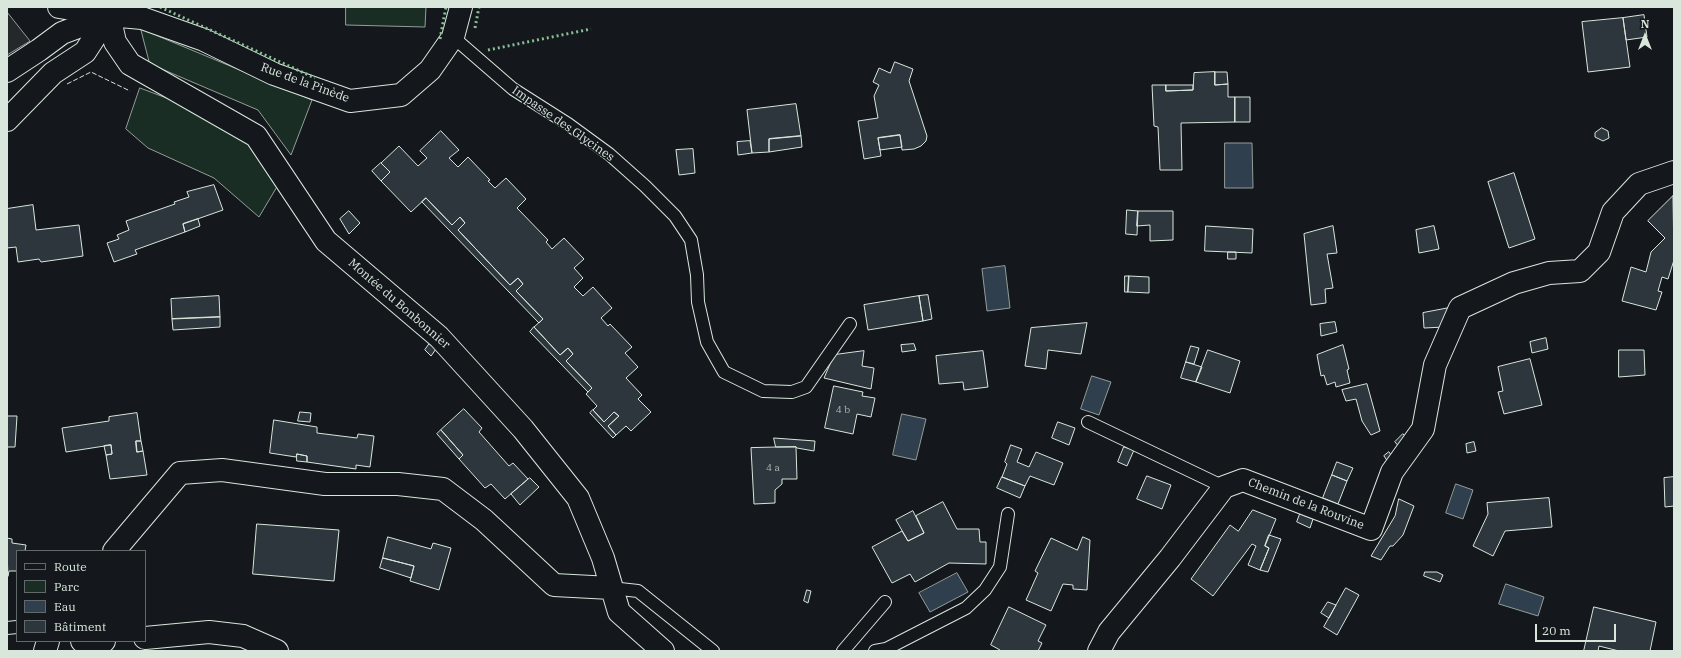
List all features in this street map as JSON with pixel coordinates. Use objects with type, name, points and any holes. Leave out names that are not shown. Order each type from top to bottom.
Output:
[{"type":"street","name":"Rue de la Pinède","points":[[59,7],[113,11],[158,23],[204,40],[274,74],[350,101],[401,95],[430,70],[453,37],[461,7]]},
{"type":"street","points":[[7,71],[40,50],[62,33],[113,11]]},
{"type":"street","points":[[7,120],[54,73],[85,52],[113,11]]},
{"type":"street","name":"Montée du Bonbonnier","points":[[113,11],[115,42],[130,64],[256,136],[326,241],[439,337],[524,429],[578,498],[603,558],[619,612],[663,651]]},
{"type":"street","name":"Chemin de la Rouvine","points":[[1224,487],[1243,480],[1371,529],[1392,472],[1423,429],[1435,365],[1460,308],[1514,283],[1549,273],[1580,271],[1599,252],[1613,212],[1639,184],[1674,172]]},
{"type":"street","points":[[115,550],[180,473],[222,470],[325,484],[398,484],[443,489],[484,520],[554,585],[611,588]]},
{"type":"street","points":[[1099,651],[1109,632],[1170,558],[1224,487]]},
{"type":"street","points":[[146,638],[209,632],[244,636],[277,651]]},
{"type":"lane","name":"Impasse des Glycines","points":[[453,37],[513,89],[568,124],[608,154],[645,186],[675,216],[691,240],[698,275],[698,302],[707,342],[724,372],[763,391],[792,392],[806,387],[850,324]]},
{"type":"lane","points":[[1088,422],[1224,487]]},
{"type":"lane","points":[[875,651],[886,649],[966,608],[985,590],[1000,566],[1008,514]]},
{"type":"lane","points":[[611,588],[638,591],[713,651]]},
{"type":"lane","points":[[843,651],[885,602]]},
{"type":"green space","points":[[346,7],[426,7],[425,27],[346,25]]},
{"type":"green space","points":[[141,29],[312,100],[291,155],[258,110],[150,64]]},
{"type":"green space","points":[[140,88],[185,105],[245,139],[281,180],[259,217],[214,178],[148,148],[126,129]]},
{"type":"shaded area","points":[[7,12],[30,41],[7,55]]},
{"type":"water","points":[[1225,143],[1252,143],[1253,188],[1225,188]]},
{"type":"water","points":[[1005,266],[1010,308],[987,311],[982,269]]},
{"type":"water","points":[[1092,376],[1111,382],[1099,415],[1081,409]]},
{"type":"water","points":[[902,414],[926,419],[916,460],[893,455]]},
{"type":"water","points":[[1456,484],[1473,490],[1463,519],[1446,513]]},
{"type":"water","points":[[957,573],[968,592],[930,612],[919,593]]},
{"type":"water","points":[[1506,584],[1544,597],[1538,616],[1499,604]]},
{"type":"building","points":[[1644,15],[1647,37],[1626,40],[1623,18]]},
{"type":"building","points":[[1623,18],[1630,67],[1588,72],[1582,22]]},
{"type":"building","points":[[895,62],[913,69],[909,81],[927,136],[926,141],[921,146],[914,149],[902,150],[900,135],[878,138],[881,156],[864,159],[858,121],[878,118],[874,96],[879,85],[873,82],[879,68],[890,73]]},
{"type":"building","points":[[1215,72],[1215,85],[1228,84],[1228,97],[1235,97],[1235,122],[1181,123],[1182,170],[1160,170],[1158,127],[1154,126],[1152,85],[1166,85],[1166,91],[1193,90],[1194,73]]},
{"type":"building","points":[[1215,72],[1227,72],[1228,84],[1215,85]]},
{"type":"building","points":[[1166,85],[1193,85],[1193,90],[1166,91]]},
{"type":"building","points":[[1235,97],[1250,97],[1250,122],[1235,122]]},
{"type":"building","points":[[796,104],[801,136],[769,139],[769,152],[752,153],[747,110]]},
{"type":"building","points":[[1602,128],[1608,131],[1609,138],[1603,141],[1595,137],[1595,133]]},
{"type":"building","points":[[441,131],[459,150],[449,158],[458,167],[468,157],[490,180],[488,181],[495,188],[506,178],[526,199],[517,208],[548,240],[546,242],[552,249],[564,238],[584,259],[574,268],[583,278],[574,287],[583,296],[593,287],[612,308],[601,318],[608,326],[610,324],[632,347],[625,353],[638,367],[626,378],[642,395],[638,399],[651,412],[631,431],[626,426],[616,435],[608,426],[619,416],[614,412],[604,422],[593,410],[597,406],[586,394],[592,388],[566,361],[573,354],[568,348],[560,355],[534,327],[543,319],[516,291],[523,284],[518,278],[510,285],[458,230],[465,223],[460,217],[452,225],[426,198],[411,212],[381,181],[390,172],[381,163],[399,146],[418,166],[427,158],[420,151]]},
{"type":"building","points":[[900,135],[902,147],[880,150],[878,138]]},
{"type":"building","points":[[801,136],[802,147],[769,152],[769,139]]},
{"type":"building","points":[[750,141],[752,153],[738,155],[737,142]]},
{"type":"building","points":[[693,149],[695,173],[679,175],[676,150]]},
{"type":"building","points":[[381,163],[390,172],[381,181],[372,171]]},
{"type":"building","points":[[1514,173],[1535,239],[1509,248],[1488,182]]},
{"type":"building","points":[[214,185],[223,210],[183,224],[185,232],[135,250],[137,254],[114,262],[107,243],[119,239],[117,235],[129,230],[126,221],[175,204],[174,202],[189,197],[187,192]]},
{"type":"building","points":[[1673,196],[1674,260],[1668,279],[1662,277],[1658,291],[1662,292],[1656,310],[1622,301],[1631,267],[1646,272],[1651,252],[1665,238],[1648,221]]},
{"type":"building","points":[[426,198],[452,225],[460,217],[465,223],[458,230],[510,285],[518,278],[523,284],[516,291],[543,319],[539,323],[422,202]]},
{"type":"building","points":[[33,205],[36,230],[79,225],[83,256],[41,262],[39,259],[18,262],[16,247],[7,248],[7,209]]},
{"type":"building","points":[[1127,210],[1138,211],[1137,235],[1126,234]]},
{"type":"building","points":[[349,211],[360,223],[349,234],[340,219]]},
{"type":"building","points":[[1138,211],[1173,211],[1173,240],[1150,241],[1150,225],[1137,226]]},
{"type":"building","points":[[198,219],[200,226],[185,232],[183,224]]},
{"type":"building","points":[[1206,226],[1253,229],[1252,253],[1205,251]]},
{"type":"building","points":[[1333,226],[1337,253],[1327,254],[1333,288],[1325,289],[1326,303],[1311,305],[1304,234]]},
{"type":"building","points":[[1434,226],[1439,249],[1419,253],[1416,230]]},
{"type":"building","points":[[1228,252],[1236,252],[1236,259],[1228,259]]},
{"type":"building","points":[[1125,276],[1129,276],[1128,292],[1125,292]]},
{"type":"building","points":[[1129,276],[1149,277],[1149,293],[1128,292]]},
{"type":"building","points":[[928,295],[932,319],[923,321],[919,296]]},
{"type":"building","points":[[219,296],[220,317],[172,319],[171,299]]},
{"type":"building","points":[[919,296],[923,321],[868,330],[864,305]]},
{"type":"building","points":[[1449,308],[1445,327],[1424,328],[1423,313]]},
{"type":"building","points":[[220,317],[220,327],[173,330],[172,319]]},
{"type":"building","points":[[1335,322],[1337,332],[1321,336],[1320,324]]},
{"type":"building","points":[[1087,323],[1081,354],[1048,350],[1046,369],[1025,366],[1031,328]]},
{"type":"building","points":[[534,327],[560,355],[568,348],[573,354],[566,361],[592,388],[588,392],[530,332]]},
{"type":"building","points":[[1546,338],[1548,349],[1532,353],[1530,342]]},
{"type":"building","points":[[430,343],[436,349],[431,356],[425,350]]},
{"type":"building","points":[[914,344],[916,350],[902,352],[901,345]]},
{"type":"building","points":[[1343,345],[1349,369],[1347,370],[1350,383],[1336,387],[1335,382],[1327,385],[1324,375],[1321,376],[1317,355]]},
{"type":"building","points":[[1191,346],[1199,348],[1194,364],[1186,362]]},
{"type":"building","points":[[1208,350],[1240,361],[1230,393],[1196,382]]},
{"type":"building","points":[[1619,350],[1644,350],[1645,375],[1619,377]]},
{"type":"building","points":[[864,351],[862,366],[874,368],[871,389],[824,378],[834,355]]},
{"type":"building","points":[[983,351],[988,387],[964,390],[963,382],[939,384],[936,356]]},
{"type":"building","points":[[1530,359],[1542,405],[1504,414],[1498,392],[1503,391],[1498,367]]},
{"type":"building","points":[[1186,362],[1202,367],[1196,382],[1181,378]]},
{"type":"building","points":[[1367,384],[1380,431],[1371,435],[1362,421],[1356,399],[1346,401],[1342,390]]},
{"type":"building","points":[[834,386],[863,392],[862,396],[875,398],[871,417],[857,414],[853,434],[825,428]]},
{"type":"building","points":[[464,409],[482,428],[479,432],[509,466],[513,463],[528,479],[505,499],[491,484],[485,488],[459,459],[463,455],[441,430]]},
{"type":"building","points":[[593,410],[604,422],[614,412],[619,416],[608,426],[616,435],[613,438],[590,413]]},
{"type":"building","points":[[300,412],[311,413],[310,422],[298,421]]},
{"type":"building","points":[[137,413],[141,441],[136,441],[137,452],[143,451],[147,475],[110,479],[106,455],[112,454],[111,445],[66,452],[62,428],[109,421],[109,417]]},
{"type":"building","points":[[7,416],[17,416],[15,447],[7,447]]},
{"type":"building","points":[[274,420],[317,427],[317,433],[357,438],[358,434],[374,436],[370,467],[356,465],[356,469],[307,462],[307,456],[297,454],[296,457],[270,453]]},
{"type":"building","points":[[1058,422],[1075,428],[1069,445],[1052,438]]},
{"type":"building","points":[[441,430],[463,455],[459,459],[437,434]]},
{"type":"building","points":[[1403,434],[1411,442],[1402,450],[1395,442]]},
{"type":"building","points":[[774,438],[815,441],[814,451],[796,447],[776,447]]},
{"type":"building","points":[[136,441],[141,441],[143,451],[137,452]]},
{"type":"building","points":[[1474,442],[1476,451],[1467,453],[1466,444]]},
{"type":"building","points":[[111,445],[112,454],[106,455],[104,446]]},
{"type":"building","points":[[1011,445],[1022,449],[1017,462],[1029,467],[1036,452],[1063,463],[1054,485],[1030,476],[1025,486],[1002,477],[1007,464],[1005,462]]},
{"type":"building","points":[[796,447],[797,479],[782,479],[782,484],[775,490],[775,503],[754,504],[751,448]]},
{"type":"building","points":[[1124,447],[1134,450],[1127,466],[1118,462]]},
{"type":"building","points":[[1389,452],[1393,458],[1388,462],[1384,456]]},
{"type":"building","points":[[297,454],[307,456],[307,462],[297,461]]},
{"type":"building","points":[[1337,462],[1353,468],[1347,481],[1332,475]]},
{"type":"building","points":[[1332,475],[1347,481],[1338,504],[1323,498]]},
{"type":"building","points":[[1147,476],[1171,485],[1162,509],[1137,499]]},
{"type":"building","points":[[1002,477],[1025,486],[1020,498],[997,488]]},
{"type":"building","points":[[1674,477],[1674,506],[1665,507],[1664,478]]},
{"type":"building","points":[[530,478],[539,487],[520,505],[511,494]]},
{"type":"building","points":[[1549,498],[1552,527],[1505,531],[1493,556],[1473,546],[1488,514],[1487,503]]},
{"type":"building","points":[[1399,499],[1414,506],[1403,535],[1393,546],[1390,546],[1381,560],[1371,556],[1395,516]]},
{"type":"building","points":[[943,502],[957,529],[979,529],[980,542],[986,542],[986,564],[949,563],[915,582],[910,574],[892,583],[872,547],[902,531],[908,541],[924,533],[916,516]]},
{"type":"building","points":[[1253,510],[1276,519],[1265,546],[1269,548],[1260,570],[1248,565],[1256,546],[1252,544],[1213,596],[1191,579],[1230,525],[1238,531]]},
{"type":"building","points":[[913,511],[924,533],[908,541],[896,520]]},
{"type":"building","points":[[1300,514],[1313,519],[1310,528],[1297,522]]},
{"type":"building","points":[[257,524],[339,530],[334,581],[253,574]]},
{"type":"building","points":[[1269,535],[1281,539],[1268,572],[1260,570],[1269,548],[1265,546]]},
{"type":"building","points":[[388,537],[431,549],[433,543],[451,548],[439,590],[410,581],[414,566],[383,558]]},
{"type":"building","points":[[1083,537],[1090,540],[1087,590],[1073,589],[1073,585],[1063,584],[1051,611],[1026,600],[1038,573],[1035,571],[1051,538],[1077,550]]},
{"type":"building","points":[[7,538],[12,539],[12,543],[26,545],[25,550],[16,550],[16,571],[9,571],[8,576]]},
{"type":"building","points":[[383,558],[414,566],[411,578],[380,568]]},
{"type":"building","points":[[1425,572],[1437,572],[1443,575],[1440,582],[1424,576]]},
{"type":"building","points":[[1346,588],[1359,595],[1337,635],[1324,627]]},
{"type":"building","points":[[807,590],[811,591],[808,603],[804,601]]},
{"type":"building","points":[[1328,602],[1336,605],[1329,618],[1321,613]]},
{"type":"building","points":[[1009,607],[1046,625],[1038,641],[1042,643],[1038,651],[999,651],[1000,650],[991,645]]},
{"type":"building","points":[[1594,607],[1656,622],[1650,651],[1619,651],[1599,646],[1598,651],[1584,651]]},
{"type":"hedge","points":[[160,7],[315,78]]},
{"type":"hedge","points":[[440,39],[446,7]]},
{"type":"hedge","points":[[475,28],[479,7]]},
{"type":"hedge","points":[[488,50],[591,29]]},
{"type":"fence","points":[[67,84],[91,72],[130,91]]}]
